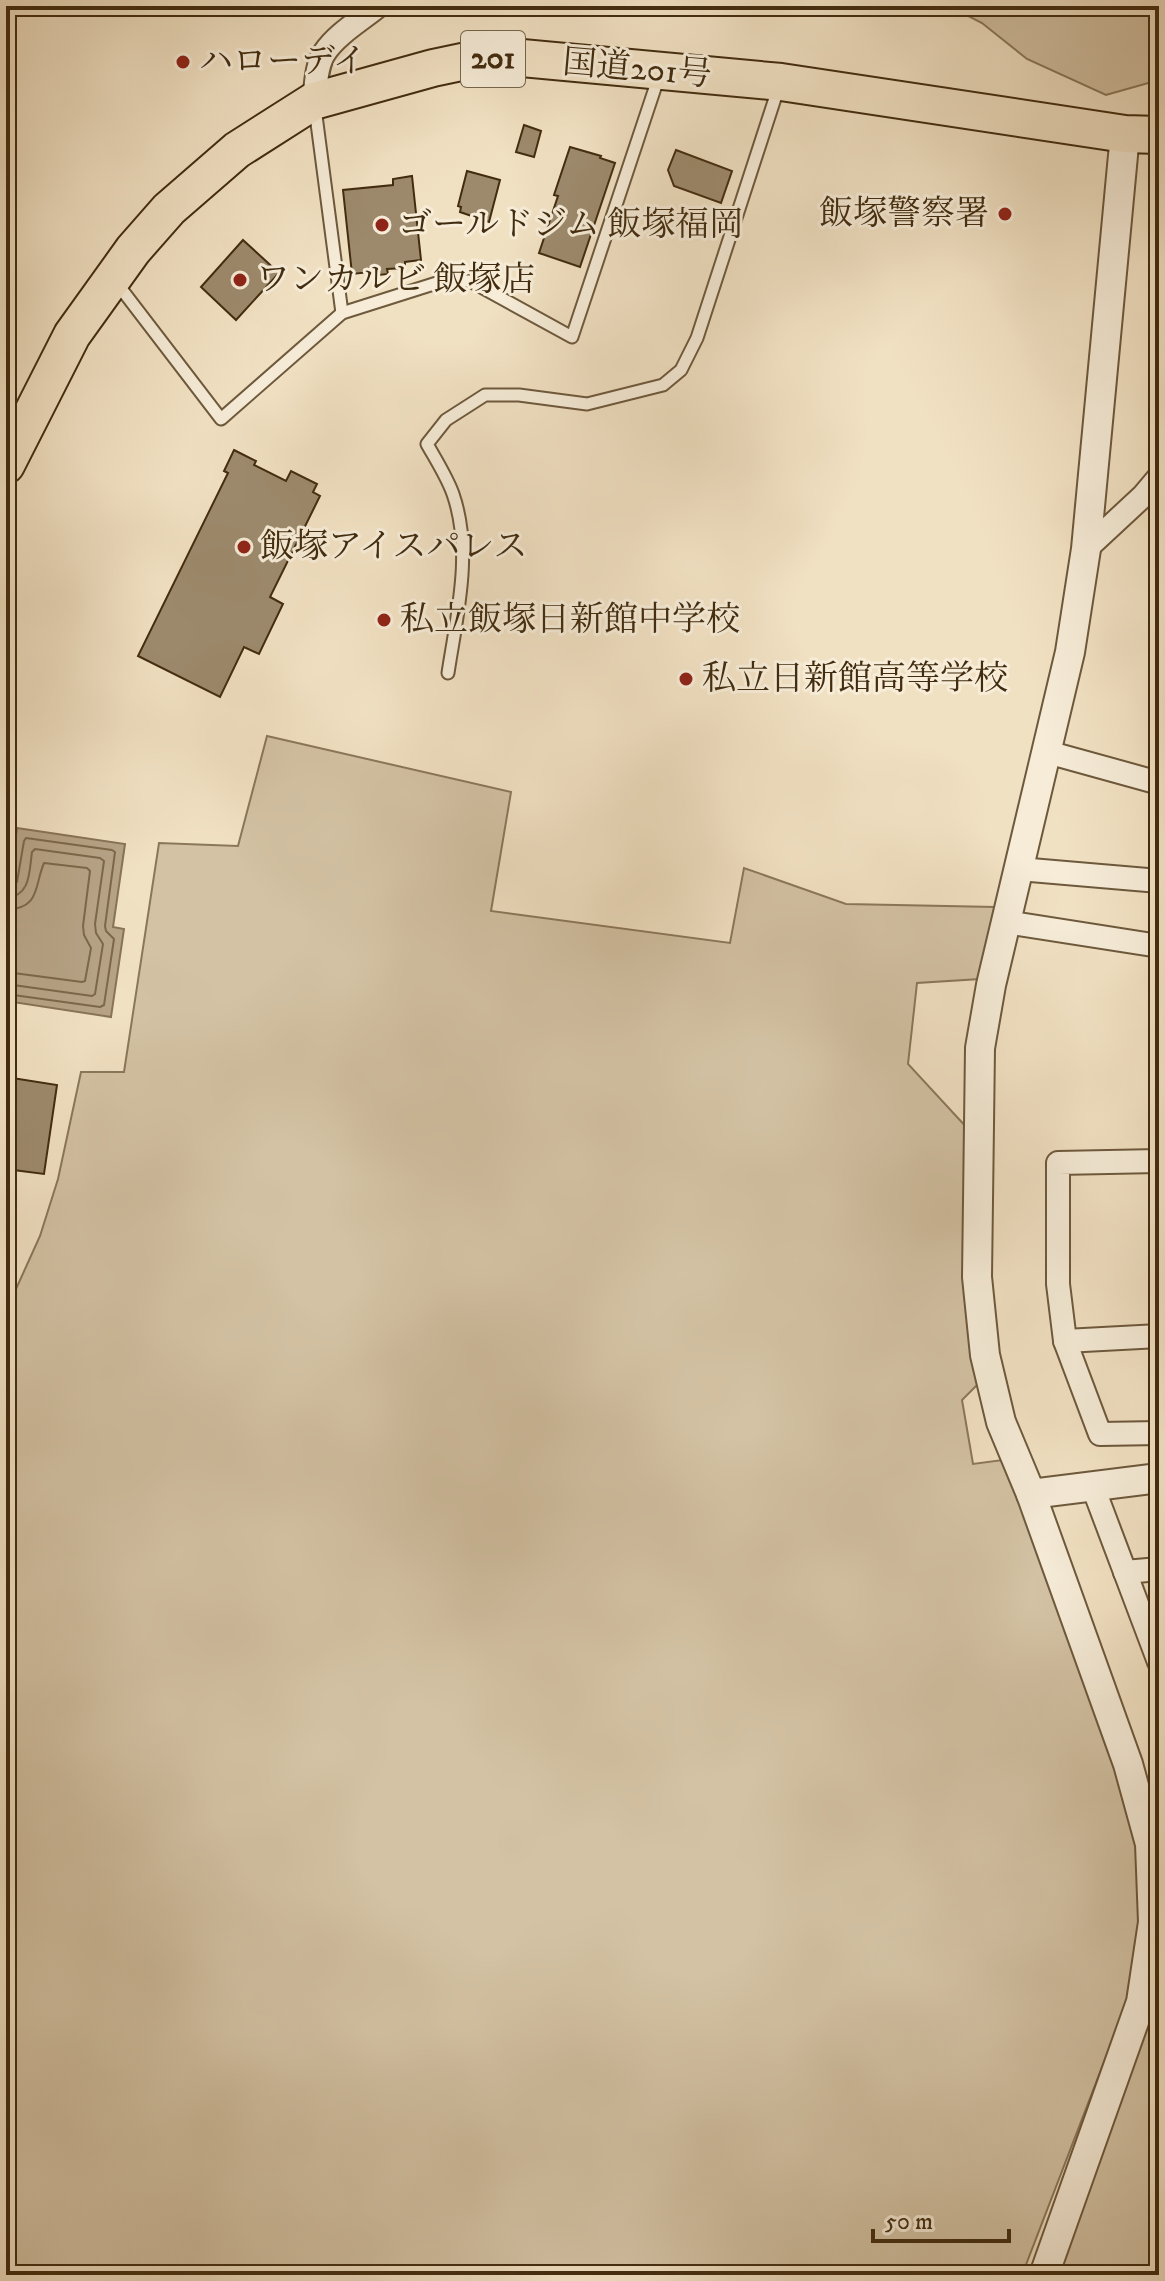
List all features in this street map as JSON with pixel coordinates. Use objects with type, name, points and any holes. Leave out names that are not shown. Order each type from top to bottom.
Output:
[{"type":"highway","name":"国道201号","points":[[6,465],[72,335],[133,250],[169,209],[237,150],[314,101],[471,60],[522,58],[781,82],[1142,134]]},
{"type":"street","points":[[314,101],[324,52],[378,6]]},
{"type":"street","points":[[1044,2275],[1141,2002],[1153,1922],[1150,1844],[1128,1764],[1031,1494],[1001,1422],[985,1355],[977,1277],[980,1048],[991,985],[1070,652],[1142,134]]},
{"type":"street","points":[[1086,549],[1159,477]]},
{"type":"street","points":[[1047,752],[1159,783]]},
{"type":"street","points":[[1019,869],[1159,881]]},
{"type":"street","points":[[1006,922],[1159,946]]},
{"type":"street","points":[[1159,1161],[1058,1163],[1058,1284],[1065,1341],[1100,1434],[1159,1433]]},
{"type":"street","points":[[1065,1341],[1159,1336]]},
{"type":"street","points":[[1031,1494],[1159,1478]]},
{"type":"street","points":[[1093,1487],[1159,1662]]},
{"type":"street","points":[[1125,1572],[1159,1569]]},
{"type":"lane","points":[[113,278],[221,419],[342,313],[443,281],[470,281],[572,337],[661,71]]},
{"type":"lane","points":[[448,673],[462,578],[463,539],[453,493],[427,444],[446,420],[485,395],[519,395],[587,404],[663,385],[681,370],[697,338],[781,82]]},
{"type":"lane","points":[[314,101],[342,313]]},
{"type":"shaded area","points":[[949,6],[1159,6],[1159,80],[1106,95],[1027,59],[982,23]]},
{"type":"shaded area","points":[[267,736],[511,792],[491,911],[730,943],[744,868],[846,904],[995,907],[980,979],[917,983],[908,1064],[969,1130],[981,1381],[962,1400],[973,1464],[1010,1459],[1140,1843],[1145,1914],[1137,1970],[1124,2010],[1022,2275],[6,2275],[6,1311],[40,1236],[58,1179],[81,1072],[124,1072],[159,843],[238,846]]},
{"type":"shaded area","points":[[1159,1989],[1159,2275],[1059,2275],[1060,2272]]},
{"type":"water","points":[[17,828],[125,844],[113,927],[124,929],[111,1017],[6,1001],[6,905]]},
{"type":"building","points":[[524,125],[541,131],[534,157],[516,152]]},
{"type":"building","points":[[570,147],[615,163],[580,267],[539,253]]},
{"type":"building","points":[[676,150],[732,171],[721,203],[674,186],[668,170]]},
{"type":"building","points":[[467,171],[500,180],[489,222],[460,212],[461,207],[458,206]]},
{"type":"building","name":"ゴールドジム 飯塚福岡","points":[[412,176],[421,260],[405,262],[405,268],[387,269],[388,274],[352,274],[343,190],[393,185],[393,179]]},
{"type":"building","name":"ワンカルビ 飯塚店","points":[[243,240],[279,273],[236,320],[201,287]]},
{"type":"building","name":"飯塚アイスパレス","points":[[234,450],[256,461],[254,465],[286,481],[291,471],[317,484],[313,492],[320,496],[270,597],[283,604],[259,654],[244,647],[220,697],[138,656],[228,473],[224,471]]},
{"type":"building","points":[[6,1077],[57,1085],[44,1174],[6,1169]]},
{"type":"place","name":"ハローデイ","points":[[183,62]]},
{"type":"place","name":"飯塚警察署","points":[[1005,214]]},
{"type":"place","name":"ゴールドジム 飯塚福岡","points":[[382,225]]},
{"type":"place","name":"ワンカルビ 飯塚店","points":[[240,280]]},
{"type":"place","name":"飯塚アイスパレス","points":[[244,547]]},
{"type":"place","name":"私立飯塚日新館中学校","points":[[384,620]]},
{"type":"place","name":"私立日新館高等学校","points":[[686,679]]}]
